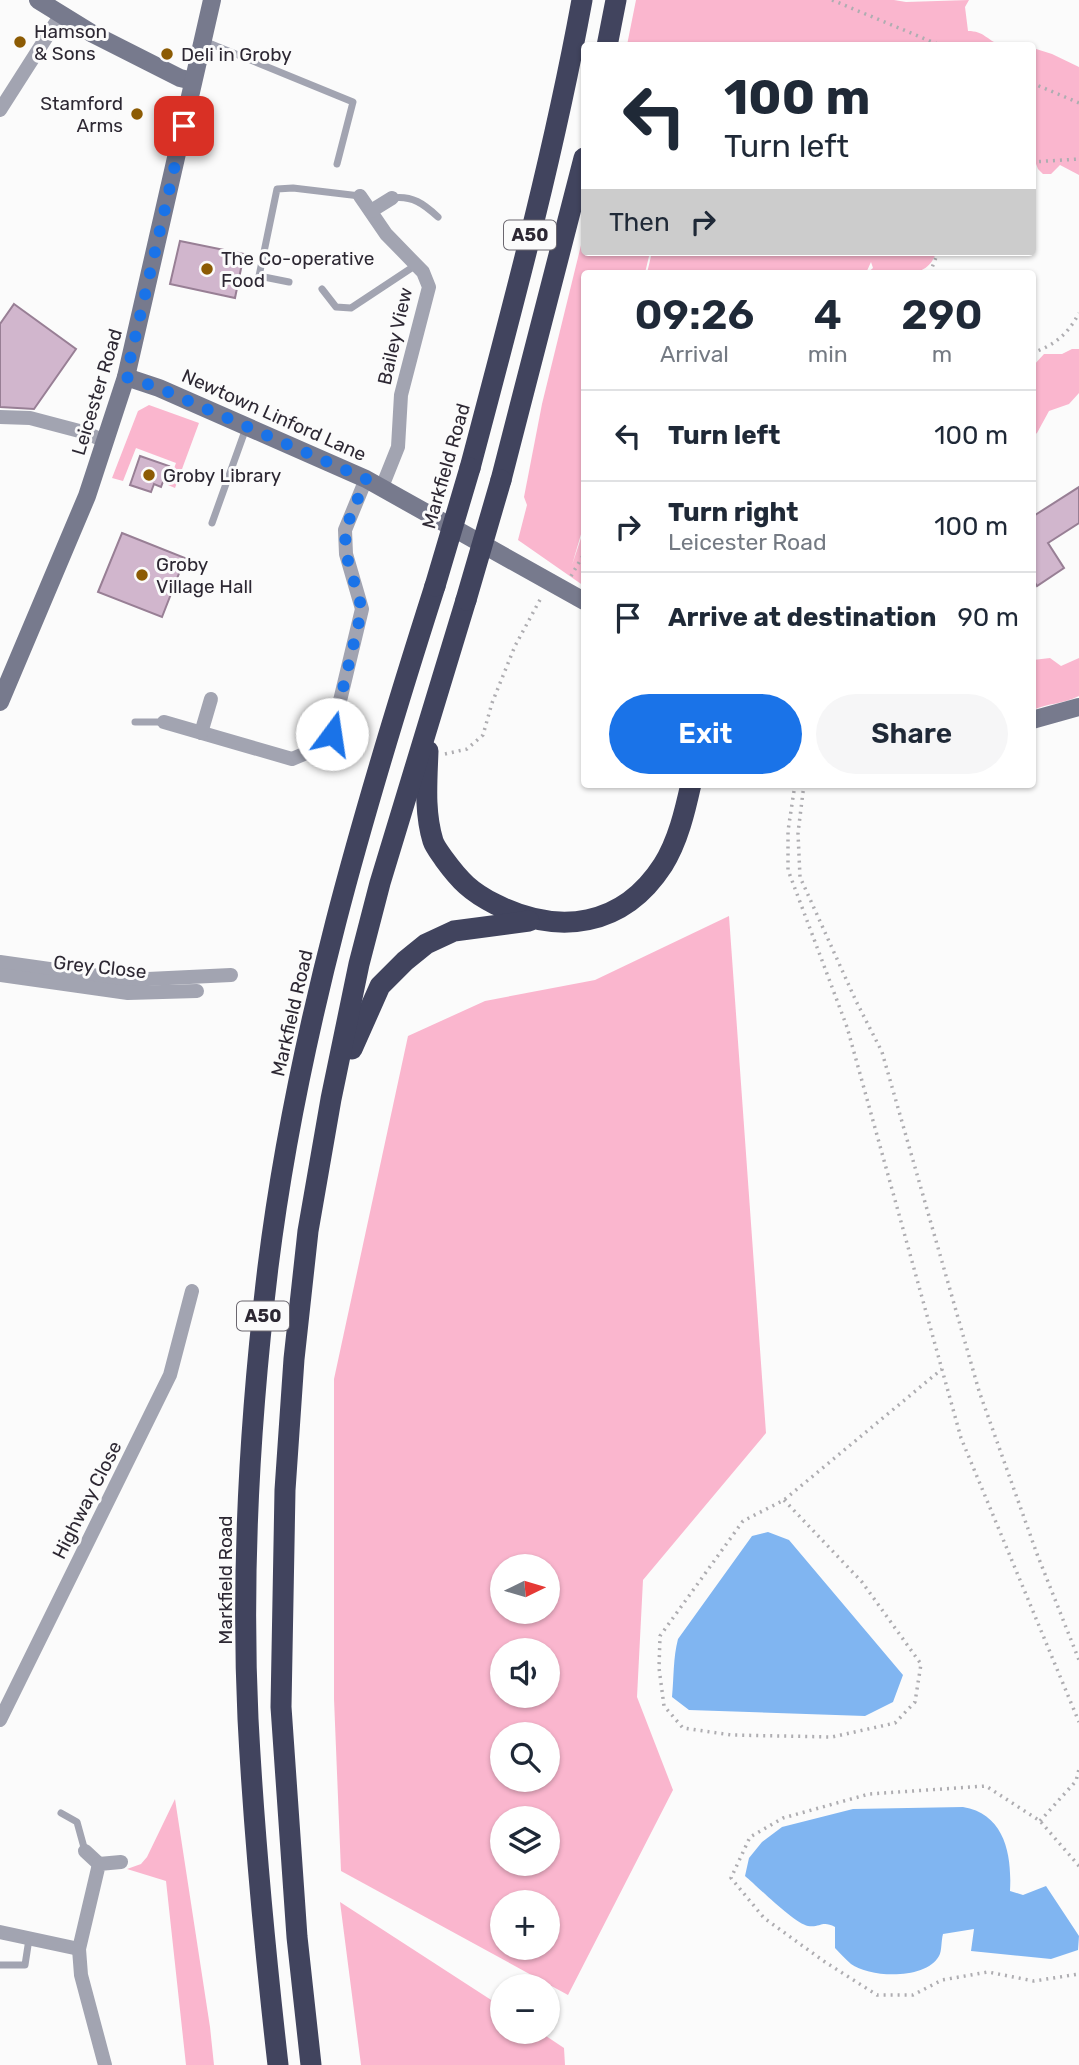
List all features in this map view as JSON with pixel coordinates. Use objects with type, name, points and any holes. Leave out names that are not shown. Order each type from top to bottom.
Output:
[{"type":"highway","name":"Markfield Road","points":[[278,2065],[264,1938],[248,1690],[249,1485],[268,1266],[287,1145],[313,1016],[343,892],[470,468],[522,273],[582,0]]},
{"type":"highway","points":[[608,42],[616,0]]},
{"type":"highway","name":"A50","points":[[311,2065],[297,1937],[281,1707],[285,1490],[294,1359],[308,1231],[331,1099],[359,964],[380,883],[501,480],[581,170]]},
{"type":"highway","points":[[430,716],[426,801],[433,843],[466,887],[505,909],[534,920],[558,924],[609,915],[636,897],[663,865],[674,843],[690,788]]},
{"type":"highway","points":[[331,1099],[380,986],[405,961],[426,944],[454,931],[534,920]]},
{"type":"street","points":[[38,0],[60,16],[168,72],[193,81],[212,0]]},
{"type":"street","points":[[0,110],[60,16]]},
{"type":"street","name":"Leicester Road","points":[[0,702],[87,496],[126,377],[175,171],[193,81]]},
{"type":"street","name":"Bailey View","points":[[360,195],[386,234],[423,272],[429,287],[401,395],[398,447],[383,487]]},
{"type":"street","points":[[372,211],[393,198]]},
{"type":"street","name":"Newtown Linford Lane","points":[[126,377],[159,388],[383,487],[581,599]]},
{"type":"street","points":[[0,417],[30,418],[87,433],[104,441]]},
{"type":"street","points":[[164,722],[292,759],[316,749],[332,734],[362,609],[346,554],[345,530],[366,479]]},
{"type":"street","points":[[201,733],[211,699]]},
{"type":"street","points":[[1036,719],[1079,707]]},
{"type":"street","points":[[0,962],[127,980],[231,975]]},
{"type":"street","name":"Grey Close","points":[[0,975],[128,993],[197,991]]},
{"type":"street","name":"Highway Close","points":[[0,1720],[170,1375],[192,1291]]},
{"type":"street","points":[[85,1851],[99,1864],[121,1862]]},
{"type":"street","points":[[99,1864],[79,1949],[81,1975],[105,2065]]},
{"type":"street","points":[[0,1932],[79,1949]]},
{"type":"lane","points":[[203,41],[354,102],[337,164]]},
{"type":"lane","points":[[289,282],[259,276],[277,189],[293,188],[360,195]]},
{"type":"lane","points":[[393,198],[404,196],[423,203],[438,217]]},
{"type":"lane","points":[[322,289],[336,307],[351,308],[416,265]]},
{"type":"lane","points":[[212,523],[247,427]]},
{"type":"lane","points":[[135,722],[164,722]]},
{"type":"lane","points":[[61,1813],[77,1822],[85,1851]]},
{"type":"lane","points":[[0,1965],[25,1965],[29,1938]]},
{"type":"path","points":[[832,0],[932,42]]},
{"type":"path","points":[[1036,85],[1079,103]]},
{"type":"path","points":[[1036,162],[1079,159]]},
{"type":"path","points":[[1036,351],[1053,344],[1069,331],[1079,313]]},
{"type":"path","points":[[430,716],[445,754],[467,749],[483,735],[492,703],[515,646],[581,558]]},
{"type":"path","points":[[794,788],[788,831],[788,870],[847,1027],[961,1438],[1079,1723]]},
{"type":"path","points":[[804,788],[798,833],[800,877],[882,1052],[979,1391],[1037,1554],[1079,1660]]},
{"type":"path","points":[[784,1500],[863,1582],[921,1664],[915,1702],[895,1723],[832,1737],[731,1734],[682,1728],[664,1706],[659,1668],[660,1636],[743,1521],[784,1500],[942,1369]]},
{"type":"path","points":[[1040,1821],[1076,1781],[1079,1769]]},
{"type":"path","points":[[1079,1866],[1040,1821],[986,1786],[869,1794],[783,1818],[750,1837],[731,1878],[764,1918],[877,1995],[913,1994],[942,1980],[988,1972],[1034,1981],[1079,1974]]},
{"type":"shaded area","points":[[636,0],[969,0],[965,7],[968,31],[982,34],[994,42],[628,42]]},
{"type":"shaded area","points":[[1036,49],[1079,67],[1079,175],[1060,165],[1051,174],[1043,174],[1038,169]]},
{"type":"shaded area","points":[[581,245],[581,256],[649,256],[646,270],[581,270],[581,534],[572,565],[581,538],[581,584],[518,540],[527,505],[524,497],[542,404]]},
{"type":"shaded area","points":[[651,256],[934,256],[932,262],[921,270],[871,270],[873,268],[871,262],[867,270],[648,270]]},
{"type":"shaded area","points":[[1079,349],[1079,393],[1069,404],[1049,411],[1036,434],[1036,363],[1044,354],[1062,354]]},
{"type":"shaded area","points":[[149,405],[199,423],[175,488],[168,485],[176,463],[136,448],[123,481],[112,478],[138,411]]},
{"type":"shaded area","points":[[1050,658],[1061,666],[1079,658],[1079,696],[1036,709],[1036,660]]},
{"type":"shaded area","points":[[729,916],[766,1433],[643,1580],[637,1697],[673,1790],[568,1995],[560,1991],[560,1974],[530,1974],[504,1960],[560,1960],[560,1890],[490,1890],[490,1952],[341,1871],[334,1699],[334,1379],[408,1036],[485,1001],[595,980]]},
{"type":"shaded area","points":[[175,1799],[214,2065],[186,2065],[166,1881],[127,1869],[141,1864],[147,1857]]},
{"type":"shaded area","points":[[340,1902],[490,1999],[490,2044],[558,2044],[564,2048],[565,2065],[361,2065]]},
{"type":"water","points":[[768,1532],[789,1540],[903,1675],[893,1702],[865,1716],[689,1710],[672,1697],[678,1639],[752,1536]]},
{"type":"water","points":[[963,1807],[977,1811],[997,1827],[1007,1850],[1010,1891],[1023,1895],[1046,1886],[1079,1936],[1078,1950],[1051,1959],[971,1951],[974,1929],[943,1934],[939,1956],[932,1964],[922,1969],[897,1974],[871,1972],[851,1964],[835,1948],[835,1927],[827,1924],[802,1924],[745,1876],[749,1858],[762,1842],[782,1827],[853,1809]]},
{"type":"building","name":"The Co-operative Food","points":[[180,241],[244,254],[235,298],[170,284]]},
{"type":"building","points":[[14,304],[76,349],[34,409],[0,407],[0,324]]},
{"type":"building","name":"Groby Library","points":[[140,456],[169,466],[161,487],[154,484],[151,492],[130,485]]},
{"type":"building","points":[[1079,487],[1079,523],[1048,543],[1064,568],[1037,586],[1036,584],[1036,514]]},
{"type":"building","name":"Groby Village Hall","points":[[122,533],[185,558],[162,617],[98,592]]},
{"type":"place","name":"Hamson & Sons","points":[[20,42]]},
{"type":"place","name":"Deli in Groby","points":[[167,54]]},
{"type":"place","name":"Stamford Arms","points":[[137,114]]},
{"type":"place","name":"The Co-operative Food","points":[[207,269]]},
{"type":"place","name":"Groby Library","points":[[149,475]]},
{"type":"place","name":"Groby Village Hall","points":[[142,575]]},
{"type":"route","points":[[184,126],[126,377],[159,388],[366,479],[345,530],[346,554],[362,609],[332,734]]}]
